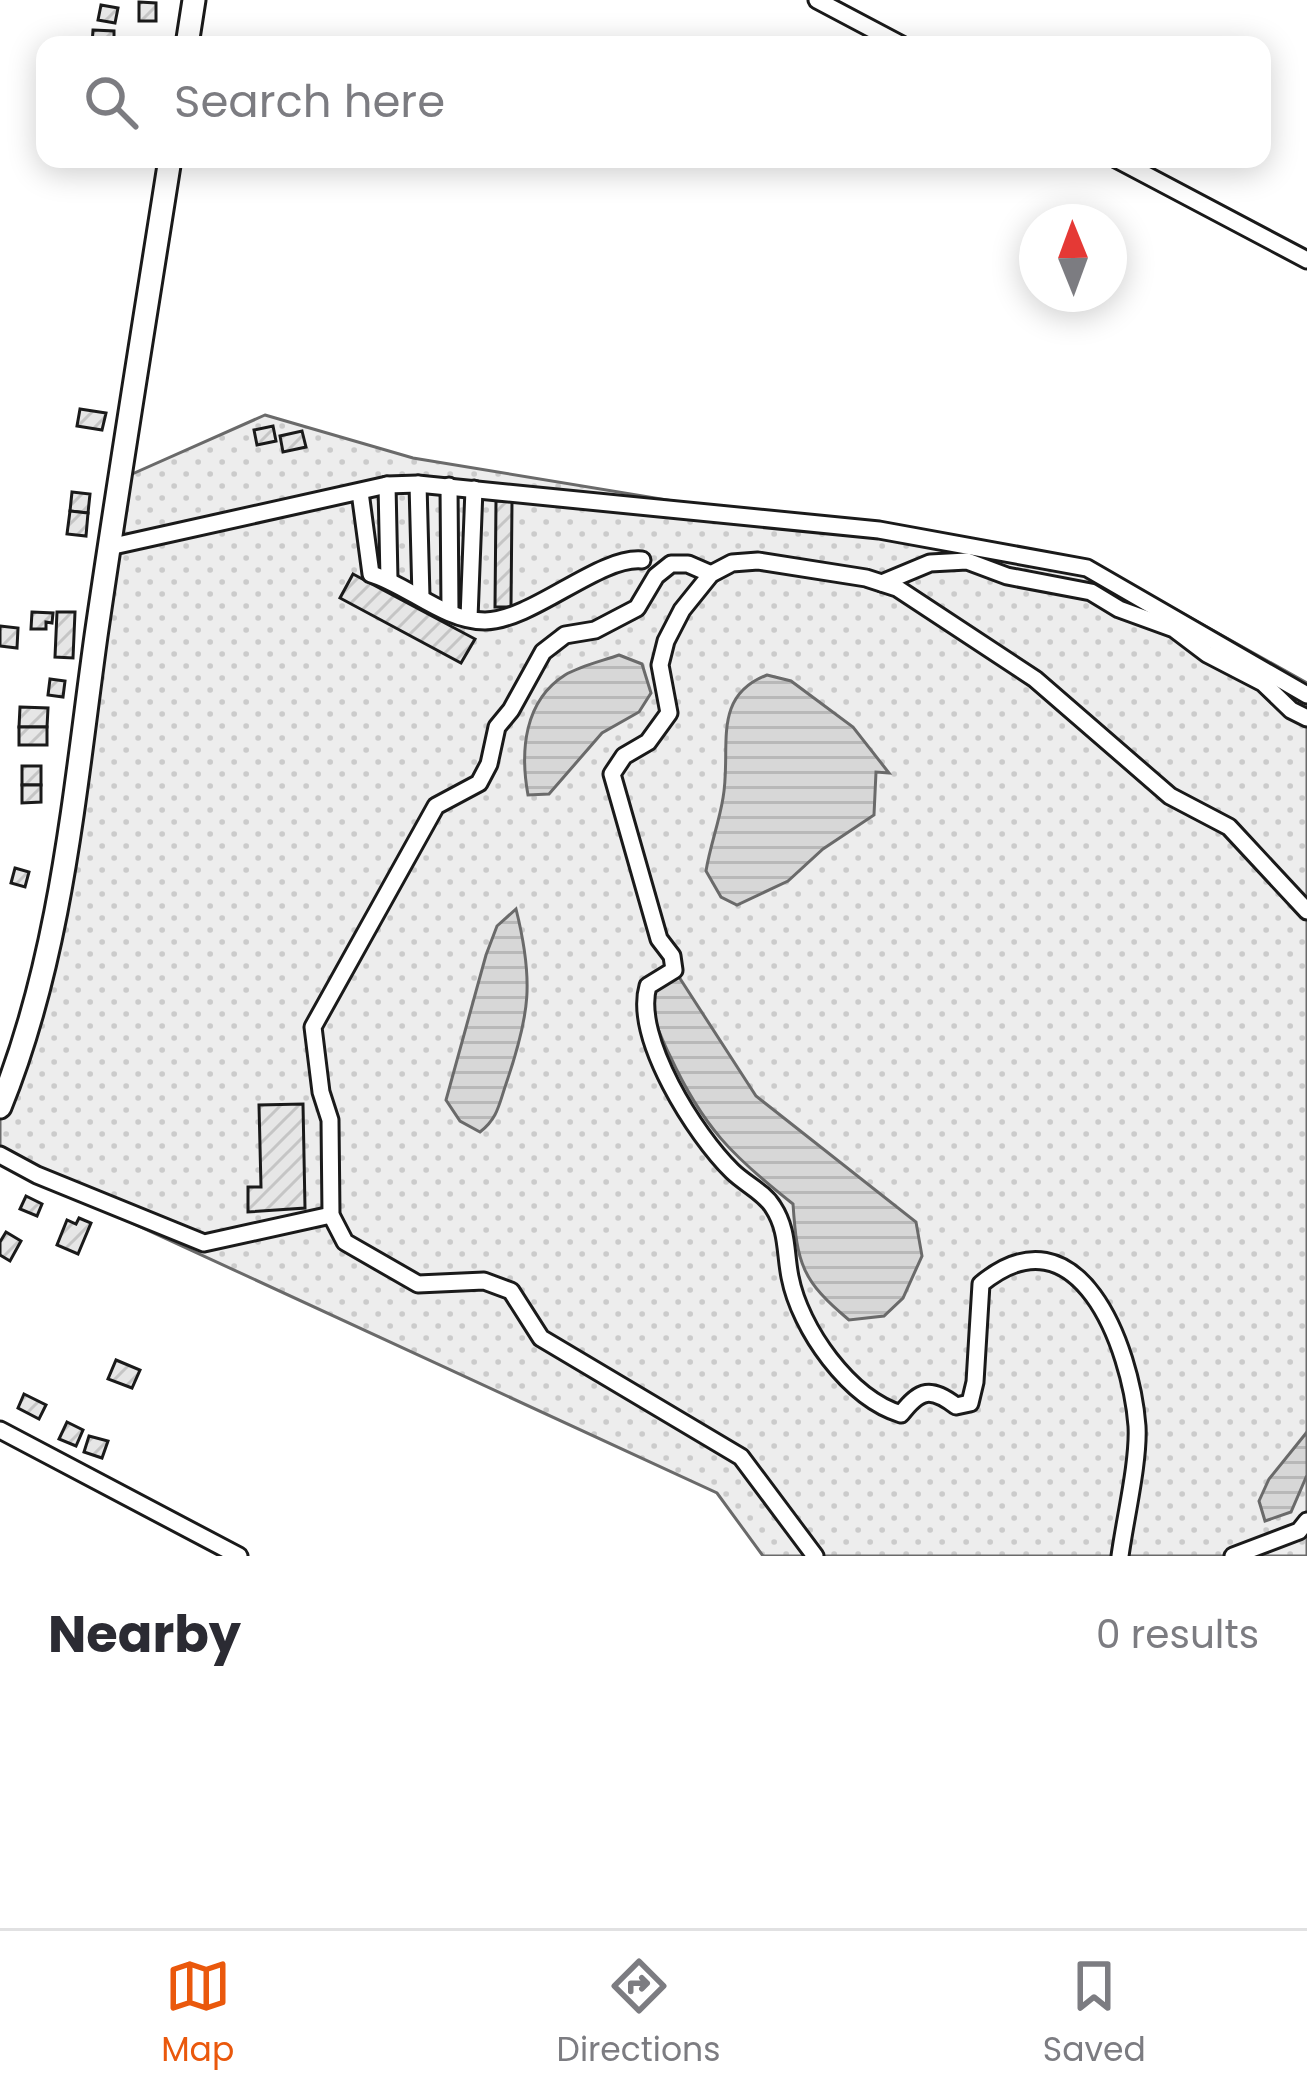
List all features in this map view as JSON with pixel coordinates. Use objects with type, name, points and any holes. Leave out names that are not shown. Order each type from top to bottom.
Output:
[{"type":"main road","points":[[188,36],[194,0]]},
{"type":"main road","points":[[0,1107],[34,1010],[50,946],[169,168]]},
{"type":"street","points":[[817,0],[885,36]]},
{"type":"street","points":[[1133,168],[1307,260]]},
{"type":"street","points":[[109,547],[387,485],[418,484],[879,530],[1087,568],[1307,695]]},
{"type":"street","points":[[418,484],[421,597]]},
{"type":"street","points":[[387,485],[389,579]]},
{"type":"street","points":[[449,486],[450,611]]},
{"type":"street","points":[[469,618],[474,489]]},
{"type":"street","points":[[360,492],[371,574],[469,618],[488,621],[577,586],[627,559],[688,564],[711,574]]},
{"type":"street","points":[[642,560],[656,576]]},
{"type":"street","points":[[1120,1556],[1137,1429],[1125,1365],[1109,1322],[1082,1279],[1050,1260],[1025,1259],[981,1284],[970,1403],[956,1406],[928,1391],[915,1396],[901,1414],[885,1409],[831,1362],[807,1329],[790,1277],[785,1228],[770,1202],[734,1173],[696,1131],[648,1030],[644,999],[648,986],[674,970],[672,956],[659,939],[612,774],[624,756],[648,742],[669,713],[661,665],[666,641],[682,610],[711,574],[732,563],[758,561],[882,584],[897,588],[1035,679],[1170,796],[1229,827],[1307,910]]},
{"type":"street","points":[[882,584],[930,563],[968,561],[1007,576],[1091,592],[1119,609],[1174,629],[1263,683],[1307,718]]},
{"type":"street","points":[[671,564],[656,576],[638,608],[595,630],[566,635],[543,652],[497,728],[479,783],[436,806],[327,999],[313,1027],[329,1120],[331,1215],[345,1242],[418,1284],[484,1280],[512,1291],[541,1338],[741,1457],[814,1556]]},
{"type":"street","points":[[0,1155],[37,1175],[204,1243],[331,1215]]},
{"type":"street","points":[[0,1430],[239,1556]]},
{"type":"street","points":[[1233,1556],[1299,1531],[1307,1521]]},
{"type":"shaded area","points":[[265,415],[413,458],[891,537],[1089,561],[1307,683],[1307,1556],[763,1556],[717,1493],[0,1162],[0,1115],[42,990],[130,475]]},
{"type":"shaded area","points":[[619,655],[642,664],[651,693],[639,712],[602,733],[549,794],[528,795],[525,745],[541,699],[565,675]]},
{"type":"shaded area","points":[[767,675],[791,681],[853,727],[889,773],[876,772],[874,815],[823,849],[788,881],[737,905],[721,897],[706,871],[723,798],[730,711],[749,685]]},
{"type":"shaded area","points":[[516,909],[527,978],[524,1017],[499,1104],[480,1132],[460,1121],[446,1100],[486,955],[497,926]]},
{"type":"shaded area","points":[[657,977],[679,977],[756,1096],[916,1222],[922,1256],[903,1298],[884,1316],[849,1320],[812,1282],[800,1257],[793,1204],[721,1139],[682,1081],[654,1017]]},
{"type":"shaded area","points":[[1307,1432],[1307,1475],[1291,1512],[1265,1521],[1259,1501],[1269,1479]]},
{"type":"building","points":[[139,2],[156,3],[156,21],[139,21]]},
{"type":"building","points":[[101,5],[118,8],[115,23],[98,20]]},
{"type":"building","points":[[93,30],[114,31],[114,36],[93,36]]},
{"type":"building","points":[[80,409],[106,413],[102,430],[77,426]]},
{"type":"building","points":[[273,426],[276,441],[257,445],[254,430]]},
{"type":"building","points":[[302,431],[306,447],[283,452],[280,436]]},
{"type":"building","points":[[72,492],[90,494],[88,513],[70,511]]},
{"type":"building","points":[[496,501],[512,501],[511,607],[495,607]]},
{"type":"building","points":[[70,511],[88,513],[86,536],[67,534]]},
{"type":"building","points":[[353,574],[475,639],[461,663],[340,598]]},
{"type":"building","points":[[32,612],[53,613],[52,623],[46,622],[46,629],[31,629]]},
{"type":"building","points":[[57,612],[75,612],[73,658],[55,657]]},
{"type":"building","points":[[0,626],[18,628],[17,648],[0,646]]},
{"type":"building","points":[[50,679],[65,681],[63,697],[48,695]]},
{"type":"building","points":[[20,707],[48,708],[47,727],[19,727]]},
{"type":"building","points":[[19,727],[47,727],[47,745],[19,745]]},
{"type":"building","points":[[22,766],[41,766],[41,785],[22,785]]},
{"type":"building","points":[[22,785],[41,785],[41,802],[22,803]]},
{"type":"building","points":[[15,868],[29,872],[25,887],[11,883]]},
{"type":"building","points":[[303,1104],[305,1208],[248,1212],[248,1187],[261,1187],[259,1105]]},
{"type":"building","points":[[26,1196],[42,1204],[37,1216],[20,1209]]},
{"type":"building","points":[[79,1218],[91,1223],[78,1254],[57,1245],[67,1220],[76,1224]]},
{"type":"building","points":[[6,1232],[21,1241],[10,1261],[0,1255]]},
{"type":"building","points":[[116,1360],[140,1370],[132,1388],[108,1379]]},
{"type":"building","points":[[24,1394],[46,1405],[39,1419],[18,1408]]},
{"type":"building","points":[[67,1422],[83,1430],[76,1446],[59,1439]]},
{"type":"building","points":[[89,1436],[108,1441],[102,1458],[84,1452]]}]
